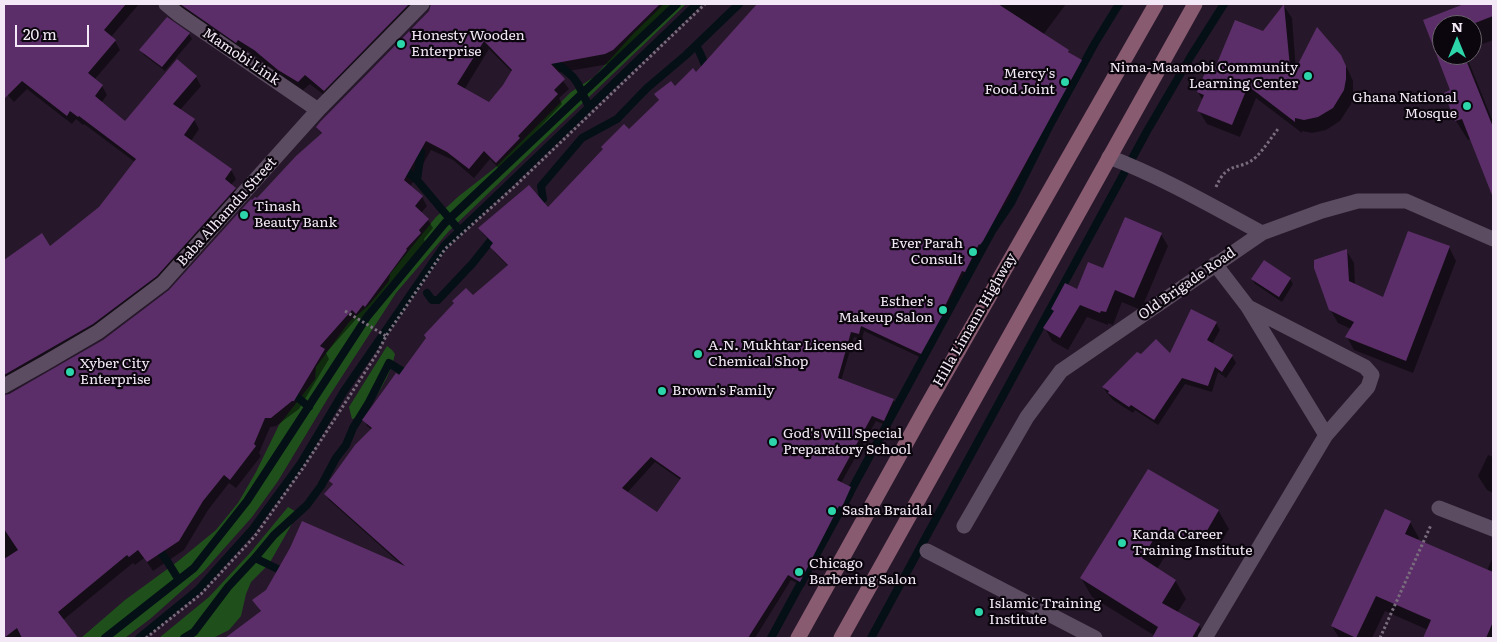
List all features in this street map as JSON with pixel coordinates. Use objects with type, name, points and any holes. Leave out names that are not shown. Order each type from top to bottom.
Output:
[{"type":"main road","name":"Hilla Limann Highway","points":[[798,638],[924,411],[1156,4]]},
{"type":"main road","points":[[840,638],[1195,4]]},
{"type":"street","name":"Mamobi Link","points":[[166,4],[318,110]]},
{"type":"street","name":"Baba Alhamdu Street","points":[[4,386],[98,332],[163,283],[318,110],[422,4]]},
{"type":"street","points":[[1109,157],[1129,164],[1210,204],[1262,233]]},
{"type":"street","name":"Old Brigade Road","points":[[964,526],[1027,417],[1061,372],[1262,233],[1322,211],[1358,201],[1406,201],[1493,239]]},
{"type":"street","points":[[1215,264],[1248,307],[1326,435]]},
{"type":"street","points":[[1205,638],[1326,435],[1368,386],[1372,375],[1365,367],[1248,307]]},
{"type":"street","points":[[1439,508],[1493,529]]},
{"type":"street","points":[[927,551],[1096,638]]},
{"type":"path","points":[[146,638],[201,594],[255,536],[302,468],[444,249],[514,187],[705,4]]},
{"type":"path","points":[[1210,204],[1222,176],[1230,168],[1255,158],[1278,129]]},
{"type":"path","points":[[345,311],[386,336]]},
{"type":"path","points":[[1380,638],[1439,508]]},
{"type":"green space","points":[[664,4],[686,4],[449,231],[396,293],[328,398],[278,481],[252,517],[204,571],[150,619],[125,638],[81,638],[125,600],[177,562],[216,530],[238,503],[256,472],[279,425],[315,379],[316,367],[349,322],[369,305],[389,281],[390,274],[436,217],[496,167],[571,92],[594,77],[634,33]]},
{"type":"green space","points":[[387,346],[395,354],[386,379],[363,416],[352,419],[349,407]]},
{"type":"green space","points":[[288,507],[298,513],[269,564],[251,582],[241,616],[229,630],[213,638],[159,638],[209,597],[250,553]]},
{"type":"building","points":[[4,4],[126,4],[104,30],[116,40],[88,73],[103,85],[95,96],[125,121],[177,59],[197,76],[173,104],[195,119],[184,135],[232,169],[225,179],[236,188],[157,276],[93,324],[4,375],[4,260],[42,233],[50,246],[99,207],[136,159],[79,116],[70,111],[67,116],[22,81],[4,99]]},
{"type":"building","points":[[180,4],[409,4],[324,91],[305,75],[298,82],[278,70],[254,50],[238,40],[236,43]]},
{"type":"building","points":[[431,4],[660,4],[613,50],[605,54],[551,64],[565,79],[554,90],[558,94],[518,136],[520,138],[496,163],[484,151],[469,169],[447,152],[426,141],[404,180],[423,196],[415,206],[429,219],[419,230],[421,233],[406,249],[365,307],[363,305],[356,314],[352,310],[320,346],[325,349],[294,401],[271,418],[265,418],[254,444],[256,446],[230,480],[224,475],[203,501],[179,541],[147,562],[138,550],[129,557],[127,555],[58,612],[78,638],[22,638],[17,628],[4,638],[4,559],[18,550],[4,529],[4,395],[9,394],[103,340],[169,290],[251,199],[257,198],[296,156],[322,133],[316,127],[320,122],[429,11]],"holes":[[[484,41],[512,70],[489,102],[457,84]]]},
{"type":"building","points":[[757,4],[998,4],[1082,60],[983,241],[979,244],[965,272],[962,271],[945,306],[947,307],[921,354],[861,326],[859,334],[851,332],[838,378],[894,399],[884,421],[872,416],[837,480],[851,487],[842,507],[839,506],[800,582],[788,575],[748,638],[225,638],[261,611],[252,600],[266,590],[290,548],[302,521],[405,566],[324,494],[333,484],[329,481],[355,445],[372,428],[362,420],[396,373],[399,375],[426,338],[424,335],[454,303],[452,301],[466,288],[473,295],[508,265],[490,247],[493,243],[478,228],[529,185],[548,207],[624,124],[629,129],[659,100],[654,94],[671,81],[675,86],[693,68],[696,72]],"holes":[[[651,457],[681,478],[657,512],[622,488]]]},
{"type":"building","points":[[1284,4],[1291,78],[1317,27],[1341,55],[1346,66],[1346,79],[1344,90],[1333,108],[1318,117],[1304,120],[1295,118],[1295,122],[1248,86],[1232,125],[1197,111],[1204,95],[1197,92],[1206,70],[1213,73],[1235,20],[1263,31]]},
{"type":"building","name":"Ghana National Mosque","points":[[1464,4],[1493,4],[1493,16],[1482,20],[1482,15],[1436,15]]},
{"type":"building","name":"Ghana National Mosque","points":[[1432,16],[1432,43],[1423,20]]},
{"type":"building","points":[[167,17],[190,33],[162,67],[139,50]]},
{"type":"building","name":"Ghana National Mosque","points":[[1440,65],[1468,65],[1493,127],[1493,195],[1462,119],[1455,121],[1444,93],[1450,90]]},
{"type":"building","points":[[1125,217],[1162,233],[1134,298],[1115,290],[1106,312],[1101,311],[1100,313],[1080,305],[1060,338],[1043,328],[1054,311],[1051,309],[1065,283],[1077,289],[1088,262],[1103,268]]},
{"type":"building","points":[[1408,231],[1450,246],[1406,361],[1345,337],[1354,322],[1329,310],[1314,268],[1314,260],[1347,249],[1349,281],[1383,297]]},
{"type":"building","points":[[1264,260],[1291,278],[1279,297],[1251,279]]},
{"type":"building","points":[[1191,309],[1217,322],[1207,340],[1233,355],[1222,372],[1215,367],[1208,386],[1182,378],[1154,420],[1131,405],[1129,407],[1102,387],[1137,352],[1141,354],[1156,339],[1170,353]]},
{"type":"building","points":[[1148,469],[1219,510],[1201,541],[1186,532],[1183,539],[1162,526],[1142,558],[1176,580],[1162,603],[1200,624],[1192,638],[1152,638],[1158,627],[1080,578]]},
{"type":"building","points":[[1385,509],[1411,521],[1405,534],[1493,572],[1493,622],[1486,638],[1423,638],[1431,620],[1376,596],[1356,638],[1331,626]]},
{"type":"waterway","points":[[105,638],[194,568],[247,501],[367,317],[445,223],[677,4]]},
{"type":"waterway","points":[[139,638],[199,589],[252,530],[301,463],[344,391],[444,246],[697,4]]},
{"type":"waterway","points":[[533,206],[543,199],[541,186],[582,138],[617,119],[647,88],[686,55],[739,4]]},
{"type":"waterway","points":[[771,638],[992,231],[1011,203],[1051,123],[1119,4]]},
{"type":"waterway","points":[[871,638],[1147,131],[1224,4]]},
{"type":"waterway","points":[[696,46],[709,72]]},
{"type":"waterway","points":[[550,57],[573,77],[589,107]]},
{"type":"waterway","points":[[417,180],[421,152]]},
{"type":"waterway","points":[[402,167],[417,180],[460,231]]},
{"type":"waterway","points":[[427,293],[432,300],[438,300],[472,264],[496,234]]},
{"type":"waterway","points":[[184,638],[194,632],[228,587],[274,535],[307,505],[346,445],[353,428],[389,363],[410,376]]},
{"type":"waterway","points":[[290,391],[309,407]]},
{"type":"waterway","points":[[156,546],[179,580]]},
{"type":"waterway","points":[[255,558],[286,573]]},
{"type":"place","name":"Honesty Wooden Enterprise","points":[[401,44]]},
{"type":"place","name":"Nima-Maamobi Community Learning Center","points":[[1308,76]]},
{"type":"place","name":"Mercy's Food Joint","points":[[1065,82]]},
{"type":"place","name":"Ghana National Mosque","points":[[1467,106]]},
{"type":"place","name":"Tinash Beauty Bank","points":[[244,215]]},
{"type":"place","name":"Ever Parah Consult","points":[[973,252]]},
{"type":"place","name":"Esther's Makeup Salon","points":[[943,310]]},
{"type":"place","name":"A.N. Mukhtar Licensed Chemical Shop","points":[[698,354]]},
{"type":"place","name":"Xyber City Enterprise","points":[[70,372]]},
{"type":"place","name":"Brown's Family","points":[[662,391]]},
{"type":"place","name":"God's Will Special Preparatory School","points":[[773,442]]},
{"type":"place","name":"Sasha Braidal","points":[[832,511]]},
{"type":"place","name":"Kanda Career Training Institute","points":[[1122,543]]},
{"type":"place","name":"Chicago Barbering Salon","points":[[799,572]]},
{"type":"place","name":"Islamic Training Institute","points":[[979,612]]}]
